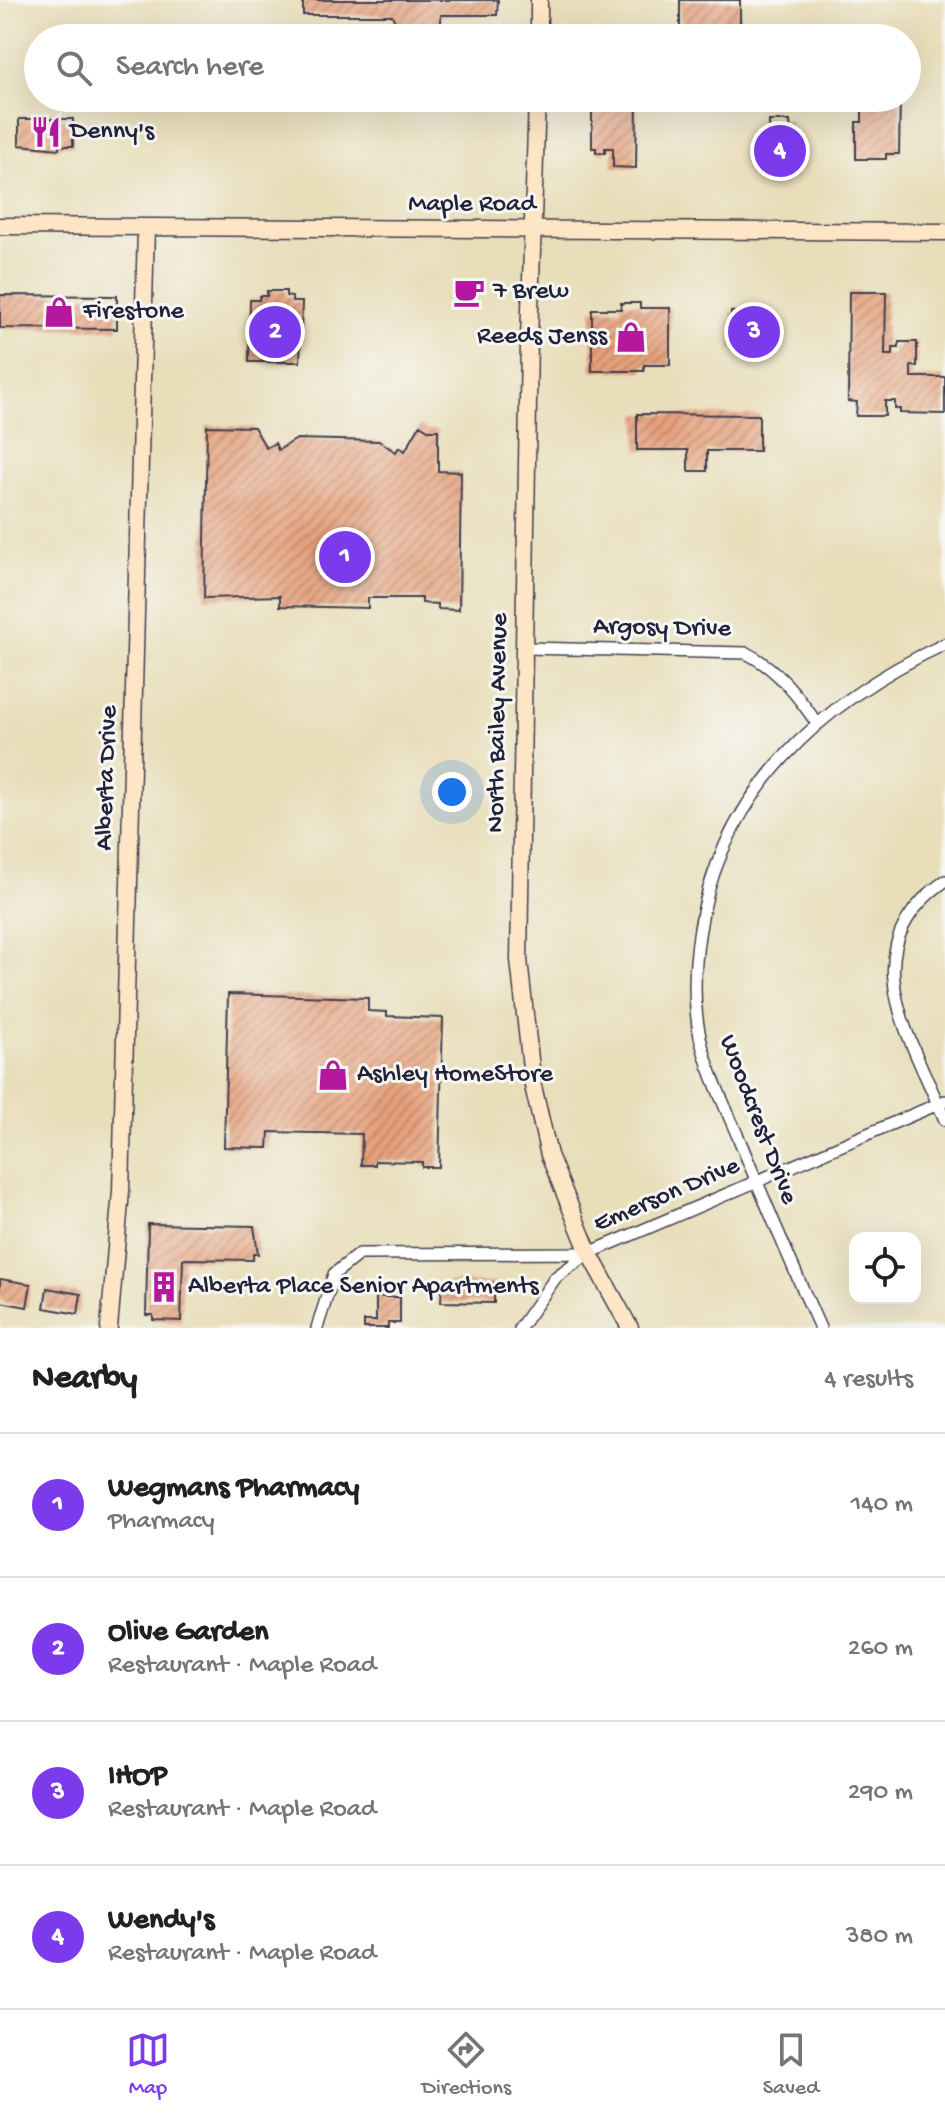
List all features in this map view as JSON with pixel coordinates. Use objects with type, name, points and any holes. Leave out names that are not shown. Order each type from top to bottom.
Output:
[{"type":"street","points":[[539,0],[539,24]]},
{"type":"street","name":"North Bailey Avenue","points":[[536,112],[519,960],[523,1017],[533,1086],[549,1155],[589,1253],[630,1328]]},
{"type":"street","name":"Maple Road","points":[[0,226],[945,232]]},
{"type":"street","name":"Alberta Drive","points":[[109,1328],[121,1191],[146,228]]},
{"type":"street","name":"Woodcrest Drive","points":[[820,1328],[756,1182],[703,1049],[696,1012],[695,959],[709,887],[735,823],[767,774],[816,722],[891,671],[945,644]]},
{"type":"street","name":"Argosy Drive","points":[[525,648],[746,653],[779,676],[816,722]]},
{"type":"street","points":[[945,881],[914,907],[904,921],[897,937],[891,971],[896,998],[942,1102],[945,1120]]},
{"type":"street","name":"Emerson Drive","points":[[520,1328],[556,1277],[589,1253],[942,1102]]},
{"type":"street","points":[[317,1328],[334,1274],[359,1254],[589,1253]]},
{"type":"building","points":[[303,0],[498,0],[497,15],[441,15],[440,24],[396,24],[392,15],[303,15]]},
{"type":"building","points":[[680,0],[740,0],[740,24],[680,24]]},
{"type":"building","points":[[592,112],[637,112],[636,168],[613,167],[613,148],[605,148],[605,153],[596,153],[596,148],[592,148]]},
{"type":"building","points":[[862,112],[900,112],[899,154],[886,154],[886,159],[856,159],[856,122],[862,122]]},
{"type":"building","name":"Denny's","points":[[19,119],[73,119],[73,146],[59,146],[59,149],[19,145]]},
{"type":"building","points":[[769,121],[790,121],[792,156],[787,171],[770,171]]},
{"type":"building","points":[[267,291],[286,291],[292,302],[302,302],[300,362],[249,362],[250,300],[267,296]]},
{"type":"building","points":[[849,292],[886,292],[885,355],[893,355],[893,348],[899,348],[899,342],[917,342],[917,366],[911,366],[911,377],[945,377],[945,414],[900,413],[900,409],[895,409],[895,401],[885,401],[885,416],[856,416],[857,402],[848,401]]},
{"type":"building","name":"Firestone","points":[[0,295],[117,296],[117,329],[0,328]]},
{"type":"building","name":"Reeds Jenss","points":[[621,303],[640,303],[640,308],[670,308],[670,365],[644,365],[644,371],[592,371],[592,309],[621,309]]},
{"type":"building","points":[[768,311],[768,314],[777,314],[777,349],[731,349],[731,312]]},
{"type":"building","points":[[637,414],[759,415],[759,451],[707,451],[707,471],[688,471],[688,450],[637,450]]},
{"type":"building","points":[[420,425],[428,430],[438,430],[438,471],[461,472],[459,610],[438,609],[438,604],[422,603],[422,598],[368,598],[368,608],[280,606],[280,596],[204,598],[207,426],[254,427],[266,448],[275,443],[278,450],[297,439],[379,441],[396,452],[399,447],[405,451]]},
{"type":"building","name":"Ashley HomeStore","points":[[228,994],[368,998],[368,1011],[387,1012],[387,1016],[443,1018],[439,1167],[422,1167],[422,1162],[375,1161],[375,1165],[361,1165],[362,1134],[269,1132],[268,1148],[224,1147]]},
{"type":"building","name":"Alberta Place Senior Apartments","points":[[148,1224],[254,1226],[258,1254],[253,1254],[253,1260],[183,1259],[181,1321],[153,1320],[153,1315],[146,1315]]},
{"type":"building","points":[[0,1279],[31,1284],[27,1307],[0,1302]]},
{"type":"building","points":[[442,1282],[494,1283],[494,1303],[441,1302]]},
{"type":"building","points":[[47,1288],[81,1294],[78,1314],[44,1308]]},
{"type":"building","points":[[376,1297],[400,1297],[400,1323],[388,1323],[388,1328],[364,1328],[364,1321],[376,1321]]},
{"type":"place","name":"Denny's","points":[[46,132]]},
{"type":"place","name":"Wendy's","points":[[780,151]]},
{"type":"place","name":"7 Brew","points":[[469,292]]},
{"type":"place","name":"Firestone","points":[[59,312]]},
{"type":"place","name":"Olive Garden","points":[[275,332]]},
{"type":"place","name":"IHOP","points":[[754,332]]},
{"type":"place","name":"Reeds Jenss","points":[[631,337]]},
{"type":"place","name":"Wegmans Pharmacy","points":[[345,557]]},
{"type":"place","name":"Ashley HomeStore","points":[[333,1075]]},
{"type":"place","name":"Alberta Place Senior Apartments","points":[[164,1287]]}]
